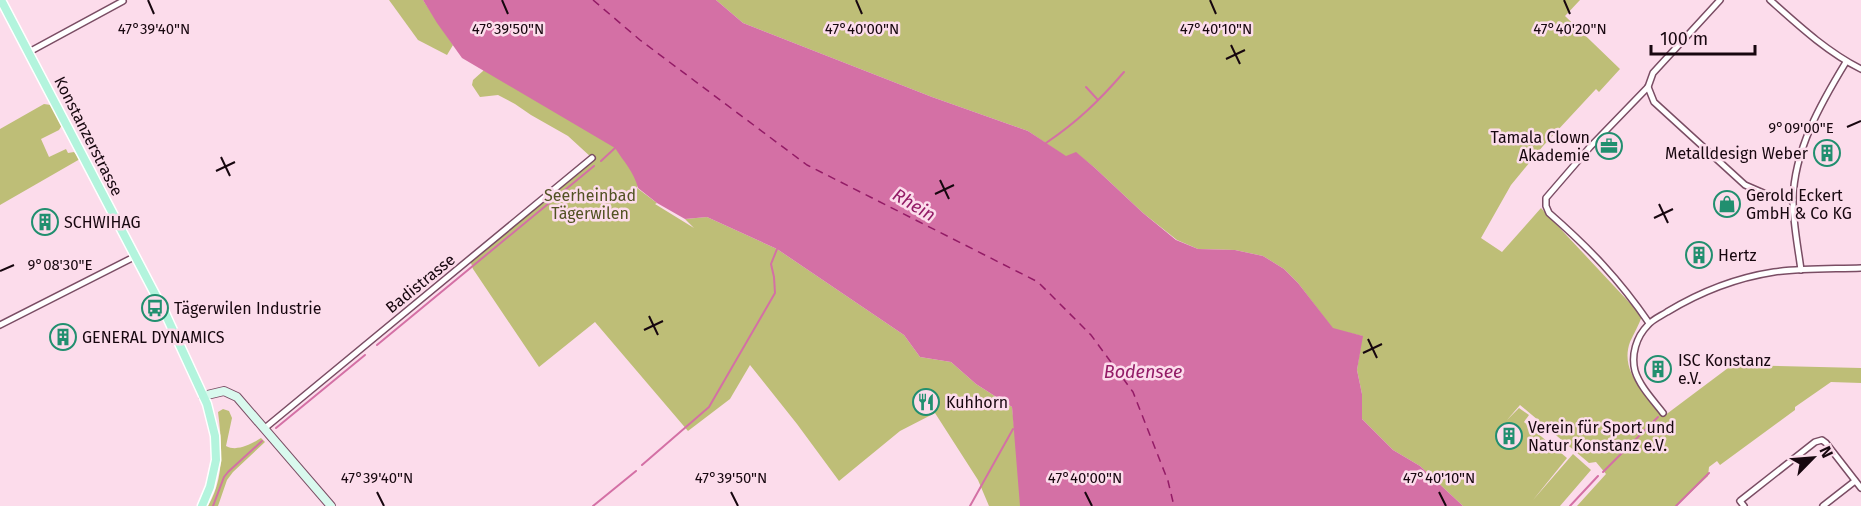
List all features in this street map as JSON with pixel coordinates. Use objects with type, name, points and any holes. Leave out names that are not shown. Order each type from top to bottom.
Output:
[{"type":"main road","name":"Konstanzerstrasse","points":[[1,0],[165,313],[203,396],[213,424],[216,447],[212,481],[202,506]]},
{"type":"street","points":[[1649,323],[1627,291],[1604,264],[1549,213],[1546,198],[1596,140],[1648,87],[1653,73],[1720,0]]},
{"type":"street","points":[[1770,0],[1803,30],[1846,62],[1861,69]]},
{"type":"street","points":[[29,52],[123,1]]},
{"type":"street","points":[[1801,270],[1793,200],[1801,155],[1808,133],[1846,62]]},
{"type":"street","points":[[1648,87],[1654,102],[1745,185],[1768,195],[1793,200]]},
{"type":"street","name":"Badistrasse","points":[[265,428],[592,158]]},
{"type":"street","points":[[0,325],[134,257]]},
{"type":"street","points":[[1664,413],[1643,387],[1635,371],[1636,344],[1640,334],[1649,323],[1682,303],[1719,286],[1750,277],[1801,270],[1861,268]]},
{"type":"street","points":[[203,396],[224,391],[243,402],[331,506]]},
{"type":"street","points":[[1742,504],[1815,442],[1822,440],[1826,442],[1861,488]]},
{"type":"street","points":[[1823,506],[1855,481]]},
{"type":"green space","points":[[389,0],[423,0],[453,45],[447,55],[418,40]]},
{"type":"green space","points":[[716,0],[1580,0],[1565,16],[1620,69],[1599,92],[1596,89],[1543,146],[1511,185],[1481,238],[1502,252],[1541,208],[1642,316],[1630,342],[1628,363],[1636,383],[1664,416],[1732,365],[1861,368],[1861,383],[1831,382],[1720,465],[1717,461],[1709,467],[1708,476],[1676,506],[1577,506],[1606,474],[1596,462],[1589,463],[1520,405],[1507,420],[1519,408],[1529,415],[1524,422],[1567,458],[1533,500],[1573,454],[1591,470],[1560,506],[1463,506],[1420,466],[1393,450],[1362,419],[1362,394],[1357,370],[1362,336],[1333,329],[1298,283],[1284,269],[1263,256],[1235,250],[1198,249],[1177,240],[1076,153],[1066,157],[1028,131],[932,97],[743,23]]},
{"type":"green space","name":"Seerheinbad Tägerwilen","points":[[496,52],[643,167],[637,188],[657,203],[655,204],[694,228],[685,219],[707,217],[777,249],[904,335],[920,357],[951,362],[976,384],[1012,407],[1023,506],[989,506],[978,480],[935,413],[900,431],[839,481],[750,365],[730,399],[688,431],[595,322],[539,367],[473,269],[470,260],[592,158],[568,136],[515,104],[498,95],[480,97],[472,85],[473,80],[483,71]]},
{"type":"green space","points":[[44,104],[51,105],[62,125],[59,130],[41,139],[49,157],[66,149],[68,153],[74,152],[80,159],[0,205],[0,129]]},
{"type":"green space","points":[[223,409],[229,411],[232,418],[226,446],[240,448],[261,438],[265,442],[227,480],[218,506],[208,506],[220,472],[221,436],[218,412]]},
{"type":"water","name":"Bodensee","points":[[423,0],[716,0],[743,23],[932,97],[1028,131],[1066,156],[1076,152],[1176,240],[1198,249],[1235,250],[1263,256],[1284,269],[1298,283],[1333,328],[1363,336],[1357,370],[1362,394],[1362,419],[1393,450],[1420,466],[1463,506],[1020,506],[1012,407],[976,384],[951,362],[920,357],[904,335],[777,249],[707,217],[685,219],[657,203],[638,188],[631,172],[615,148],[462,58]]},
{"type":"waterway","points":[[1046,143],[1087,110],[1124,72]]},
{"type":"waterway","points":[[1086,87],[1098,100]]},
{"type":"waterway","points":[[601,161],[615,148]]},
{"type":"waterway","points":[[377,345],[594,166]]},
{"type":"waterway","points":[[642,465],[709,407],[775,293],[771,264],[777,249]]},
{"type":"waterway","points":[[276,428],[365,355]]},
{"type":"waterway","points":[[1603,472],[1658,417]]},
{"type":"waterway","points":[[970,506],[1013,429]]},
{"type":"waterway","points":[[213,506],[224,477],[262,441]]},
{"type":"waterway","points":[[593,506],[636,471]]},
{"type":"waterway","points":[[1676,506],[1709,473]]},
{"type":"waterway","points":[[1570,506],[1598,476]]},
{"type":"ferry route","points":[[593,0],[640,40],[807,165],[1038,282],[1091,335],[1133,392],[1168,481],[1174,506]]},
{"type":"place","name":"Tamala Clown Akademie","points":[[1609,146]]},
{"type":"place","name":"Metalldesign Weber","points":[[1827,153]]},
{"type":"place","name":"Gerold Eckert GmbH & Co KG","points":[[1727,204]]},
{"type":"place","name":"SCHWIHAG","points":[[45,222]]},
{"type":"place","name":"Hertz","points":[[1699,255]]},
{"type":"place","name":"Tägerwilen Industrie","points":[[155,308]]},
{"type":"place","name":"GENERAL DYNAMICS","points":[[63,337]]},
{"type":"place","name":"ISC Konstanz e.V.","points":[[1658,369]]},
{"type":"place","name":"Kuhhorn","points":[[926,402]]},
{"type":"place","name":"Verein für Sport und Natur Konstanz e.V.","points":[[1509,436]]},
{"type":"water label","name":"Rhein","points":[[914,205]]}]
